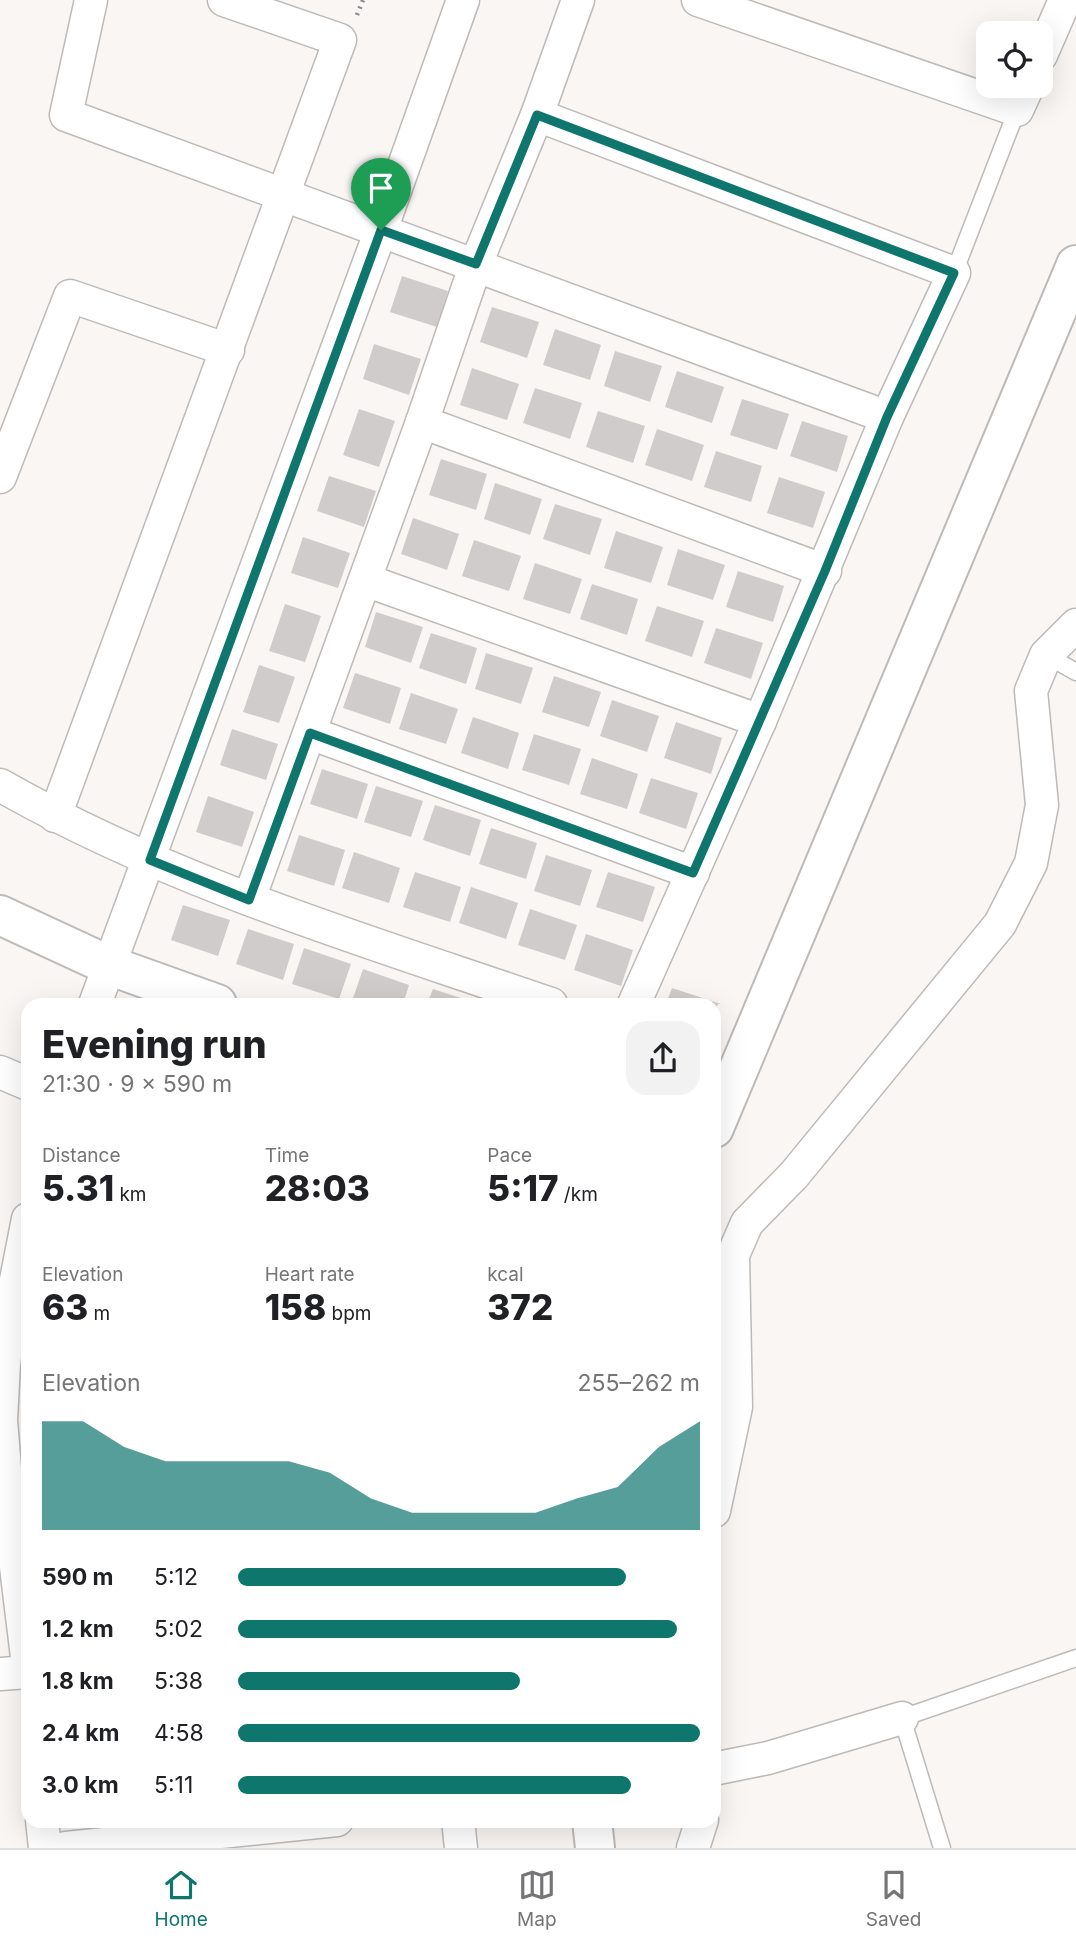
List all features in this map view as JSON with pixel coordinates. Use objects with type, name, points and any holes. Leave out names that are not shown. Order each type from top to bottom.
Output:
[{"type":"street","points":[[91,0],[66,115],[887,417]]},
{"type":"street","points":[[55,816],[340,40],[224,0]]},
{"type":"street","points":[[97,998],[150,860],[463,0]]},
{"type":"street","points":[[249,900],[422,422],[476,264],[537,115],[578,0]]},
{"type":"street","points":[[698,0],[976,84]]},
{"type":"street","points":[[1053,28],[1065,0]]},
{"type":"street","points":[[537,115],[954,273],[887,417],[825,571],[637,998]]},
{"type":"street","points":[[721,1111],[1076,265]]},
{"type":"street","points":[[0,477],[70,296],[228,350]]},
{"type":"street","points":[[422,422],[825,571]]},
{"type":"street","points":[[365,580],[760,721]]},
{"type":"street","points":[[721,1478],[736,1407],[733,1255],[747,1223],[794,1175],[1000,924],[1031,863],[1042,805],[1031,691],[1046,655],[1076,625]]},
{"type":"street","points":[[310,733],[693,873]]},
{"type":"street","points":[[0,785],[55,816],[150,860],[249,900],[534,998]]},
{"type":"street","points":[[0,915],[108,965],[200,998]]},
{"type":"street","points":[[0,1072],[21,1081]]},
{"type":"street","points":[[21,1286],[4,1364],[1,1420],[12,1493],[21,1590]]},
{"type":"street","points":[[0,1674],[21,1672]]},
{"type":"street","points":[[721,1764],[768,1758],[902,1718]]},
{"type":"street","points":[[43,1828],[45,1848]]},
{"type":"street","points":[[66,1848],[260,1828]]},
{"type":"street","points":[[459,1828],[461,1848]]},
{"type":"street","points":[[593,1828],[595,1848]]},
{"type":"street","points":[[693,1848],[699,1828]]},
{"type":"lane","points":[[954,273],[1023,98]]},
{"type":"lane","points":[[1046,655],[1076,672]]},
{"type":"lane","points":[[942,1848],[902,1718],[1076,1658]]},
{"type":"building","points":[[402,276],[448,291],[437,327],[390,312]]},
{"type":"building","points":[[492,307],[539,322],[527,358],[480,342]]},
{"type":"building","points":[[555,329],[601,345],[590,380],[543,365]]},
{"type":"building","points":[[374,344],[421,359],[409,395],[363,379]]},
{"type":"building","points":[[615,351],[662,366],[650,402],[604,386]]},
{"type":"building","points":[[472,368],[519,384],[507,420],[460,405]]},
{"type":"building","points":[[677,371],[724,387],[712,423],[665,407]]},
{"type":"building","points":[[535,388],[582,403],[570,439],[523,423]]},
{"type":"building","points":[[742,399],[789,414],[777,450],[730,435]]},
{"type":"building","points":[[359,409],[395,421],[379,467],[343,455]]},
{"type":"building","points":[[598,411],[645,426],[633,463],[586,447]]},
{"type":"building","points":[[802,421],[848,436],[837,472],[790,456]]},
{"type":"building","points":[[657,429],[704,445],[692,481],[645,465]]},
{"type":"building","points":[[716,451],[762,466],[751,502],[704,487]]},
{"type":"building","points":[[441,459],[487,474],[476,510],[429,495]]},
{"type":"building","points":[[329,476],[376,491],[364,527],[317,511]]},
{"type":"building","points":[[779,477],[825,492],[813,528],[767,513]]},
{"type":"building","points":[[495,483],[542,499],[530,535],[484,519]]},
{"type":"building","points":[[555,504],[602,519],[590,555],[543,539]]},
{"type":"building","points":[[413,518],[459,534],[447,570],[401,554]]},
{"type":"building","points":[[616,531],[663,547],[651,583],[604,568]]},
{"type":"building","points":[[303,537],[350,553],[338,588],[291,573]]},
{"type":"building","points":[[474,540],[521,556],[509,591],[462,576]]},
{"type":"building","points":[[678,549],[725,565],[713,600],[667,585]]},
{"type":"building","points":[[535,563],[582,579],[570,614],[523,599]]},
{"type":"building","points":[[738,571],[784,586],[773,622],[726,607]]},
{"type":"building","points":[[592,584],[638,599],[627,635],[580,619]]},
{"type":"building","points":[[285,604],[321,616],[305,662],[269,651]]},
{"type":"building","points":[[657,606],[704,621],[692,657],[645,641]]},
{"type":"building","points":[[376,612],[423,627],[411,663],[365,647]]},
{"type":"building","points":[[716,628],[763,643],[751,679],[704,663]]},
{"type":"building","points":[[431,633],[477,648],[466,684],[419,668]]},
{"type":"building","points":[[486,653],[533,668],[521,704],[475,689]]},
{"type":"building","points":[[259,665],[295,677],[279,723],[243,712]]},
{"type":"building","points":[[355,673],[401,688],[390,724],[343,708]]},
{"type":"building","points":[[554,676],[601,692],[589,727],[542,712]]},
{"type":"building","points":[[411,693],[458,709],[446,744],[399,729]]},
{"type":"building","points":[[612,700],[659,716],[647,752],[600,736]]},
{"type":"building","points":[[473,717],[519,733],[508,769],[461,753]]},
{"type":"building","points":[[676,722],[722,738],[711,774],[664,758]]},
{"type":"building","points":[[232,729],[278,744],[266,780],[220,765]]},
{"type":"building","points":[[534,734],[581,749],[569,785],[522,770]]},
{"type":"building","points":[[592,758],[638,774],[627,809],[580,794]]},
{"type":"building","points":[[322,769],[368,784],[357,819],[310,804]]},
{"type":"building","points":[[651,778],[698,793],[686,829],[639,813]]},
{"type":"building","points":[[376,786],[423,801],[411,837],[364,822]]},
{"type":"building","points":[[208,796],[254,812],[242,847],[196,832]]},
{"type":"building","points":[[435,805],[481,820],[470,856],[423,840]]},
{"type":"building","points":[[491,828],[537,843],[526,879],[479,864]]},
{"type":"building","points":[[299,835],[345,850],[334,886],[287,871]]},
{"type":"building","points":[[354,852],[400,868],[389,903],[342,888]]},
{"type":"building","points":[[546,855],[592,870],[580,906],[534,891]]},
{"type":"building","points":[[415,872],[461,887],[450,922],[403,907]]},
{"type":"building","points":[[608,872],[655,887],[643,922],[596,907]]},
{"type":"building","points":[[471,887],[518,903],[506,939],[459,923]]},
{"type":"building","points":[[183,905],[230,920],[218,956],[171,940]]},
{"type":"building","points":[[530,909],[577,925],[565,960],[518,945]]},
{"type":"building","points":[[248,929],[294,944],[283,980],[236,964]]},
{"type":"building","points":[[586,934],[633,950],[621,986],[574,970]]},
{"type":"building","points":[[304,948],[351,964],[339,998],[292,984]]},
{"type":"building","points":[[363,969],[409,985],[405,998],[353,998]]},
{"type":"building","points":[[672,988],[703,998],[668,998]]},
{"type":"building","points":[[433,989],[461,998],[429,998]]},
{"type":"route","points":[[537,115],[954,273],[887,417],[825,571],[693,873],[310,733],[249,900],[150,860],[381,230],[476,264],[537,115]]}]
